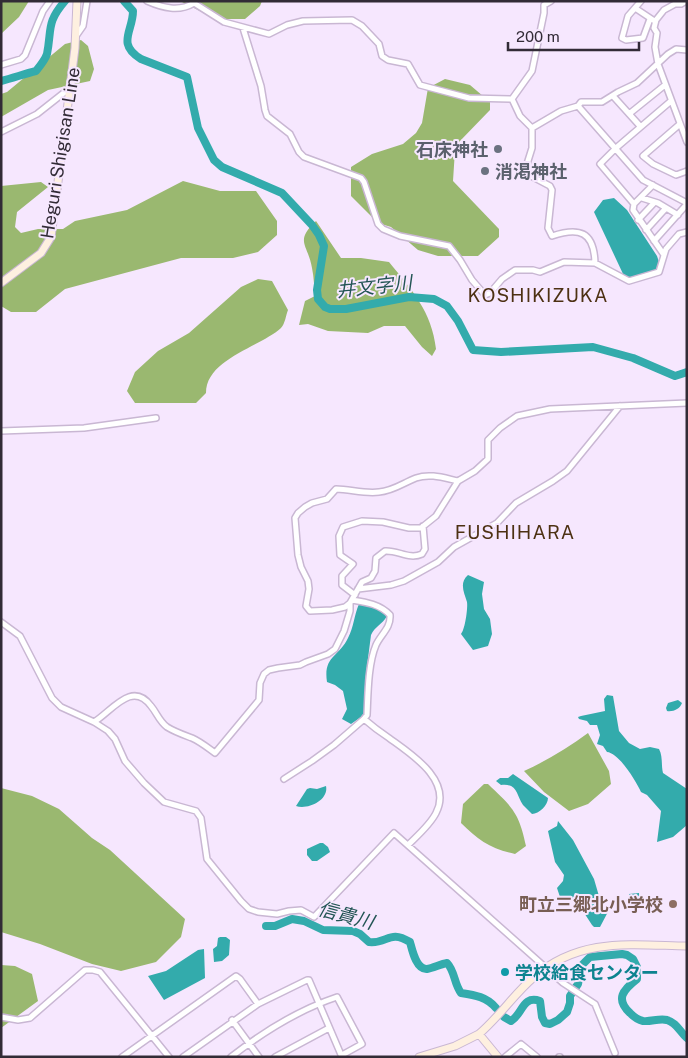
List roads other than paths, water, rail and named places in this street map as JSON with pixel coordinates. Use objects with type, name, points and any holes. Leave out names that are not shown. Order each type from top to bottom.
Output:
[{"type":"street","points":[[1,65],[25,56],[42,11],[50,1]]},
{"type":"street","name":"Heguri Shigisan Line","points":[[1,283],[41,253],[51,237],[76,37],[77,1]]},
{"type":"street","points":[[76,37],[83,26],[87,1]]},
{"type":"street","points":[[148,1],[163,8],[187,8],[194,2],[224,22],[270,34],[286,25],[303,21],[352,20],[362,26],[374,38],[379,44],[382,56],[388,60],[408,64],[420,85],[469,98],[512,98]]},
{"type":"street","points":[[512,98],[532,71],[544,5],[551,1]]},
{"type":"street","points":[[641,1],[628,16],[619,37],[626,40],[643,38],[653,20],[669,6],[686,1]]},
{"type":"street","points":[[635,8],[653,20],[657,33],[658,64],[687,142]]},
{"type":"street","points":[[243,28],[261,86],[265,110],[268,116],[290,134],[298,152],[361,178],[378,224],[383,229],[400,236],[449,246],[472,280],[485,295],[490,293],[502,279],[515,270],[540,272],[564,262],[595,263],[629,281],[659,272],[663,265],[664,255],[679,234],[687,232]]},
{"type":"street","points":[[532,128],[561,111],[578,106],[581,102],[602,102],[637,83],[676,49],[687,50]]},
{"type":"street","points":[[629,114],[665,85]]},
{"type":"street","points":[[1,132],[37,114],[70,87]]},
{"type":"street","points":[[613,96],[640,126]]},
{"type":"street","points":[[512,98],[520,116],[532,128],[532,148],[527,164],[531,176],[550,186],[552,190],[548,228],[552,236],[563,232],[582,233],[588,237],[595,254],[595,263]]},
{"type":"street","points":[[634,204],[600,164],[640,126],[671,101]]},
{"type":"street","points":[[578,106],[643,180],[687,203],[654,241]]},
{"type":"street","points":[[680,124],[643,156],[653,164],[676,175],[687,171]]},
{"type":"street","points":[[653,185],[634,204],[633,210],[638,220],[664,255]]},
{"type":"street","points":[[642,198],[678,215]]},
{"type":"street","points":[[638,220],[654,203]]},
{"type":"street","points":[[646,230],[666,208]]},
{"type":"street","points":[[94,722],[128,696],[137,696],[150,703],[160,720],[169,728],[203,744],[215,753],[259,700],[260,683],[264,674],[278,668],[300,666],[328,654],[334,649],[344,631],[352,600],[342,585],[342,576],[353,564],[340,555],[339,536],[343,528],[354,522],[362,521],[383,522],[414,529],[423,526],[436,516],[458,481],[475,471],[488,459],[488,440],[500,428],[517,416],[550,410],[687,403]]},
{"type":"street","points":[[358,589],[390,585],[404,581],[438,562],[454,547],[497,522],[516,502],[567,471],[620,406]]},
{"type":"street","points":[[1,431],[84,428],[156,418]]},
{"type":"street","points":[[423,526],[425,549],[422,554],[407,556],[394,551],[385,551],[376,558],[375,570],[371,578],[362,582],[352,600],[345,607],[332,610],[310,611],[306,606],[309,589],[308,581],[301,567],[298,555],[295,522],[298,513],[312,502],[327,499],[336,490],[380,492],[405,484],[416,478],[434,475],[458,481]]},
{"type":"street","points":[[284,778],[320,756],[367,715],[369,679],[373,656],[376,644],[390,622],[390,615],[384,609],[372,604],[352,600]]},
{"type":"street","points":[[1,622],[20,636],[52,698],[66,710],[103,727],[115,738],[125,761],[164,802],[196,810],[201,818],[207,859],[249,909],[277,914],[300,910],[314,917],[394,833],[563,983],[595,1004],[615,1053]]},
{"type":"street","points":[[364,719],[415,756],[423,764],[436,784],[439,793],[439,806],[435,815],[408,846]]},
{"type":"street","points":[[419,1057],[455,1046],[478,1034],[494,1021],[520,990],[546,967],[571,954],[606,945],[687,946]]},
{"type":"street","points":[[1,1017],[18,1020],[30,1018],[86,970],[93,970],[100,972],[168,1057]]},
{"type":"street","points":[[122,1057],[153,1037],[236,976],[258,1004]]},
{"type":"street","points":[[183,1057],[232,1020],[258,1004],[305,980],[309,980],[320,1003],[342,1056],[362,1044],[337,998],[320,1003],[284,1021],[231,1057]]},
{"type":"street","points":[[232,1020],[258,1057]]},
{"type":"street","points":[[275,1057],[329,1028]]},
{"type":"street","points":[[478,1034],[498,1057]]},
{"type":"street","points":[[505,1057],[521,1044],[537,1057]]},
{"type":"waterway","name":"井文字川","points":[[1,81],[38,69],[47,54],[52,21],[65,1]]},
{"type":"waterway","name":"井文字川","points":[[124,1],[133,11],[127,42],[129,48],[141,59],[187,77],[198,128],[214,160],[222,167],[282,193],[319,235],[324,246],[317,290],[318,299],[325,307],[330,309],[346,309],[409,297],[434,299],[447,306],[458,321],[473,350],[501,352],[593,347],[633,358],[675,376],[687,372]]},
{"type":"waterway","name":"信貴川","points":[[266,926],[275,926],[292,919],[304,921],[323,930],[353,931],[369,942],[393,937],[403,938],[410,942],[415,959],[420,966],[427,969],[447,963],[452,970],[461,993],[485,999],[496,1008]]},
{"type":"waterway","name":"信貴川","points":[[504,1017],[511,1021],[526,1003],[534,1000],[540,1001],[542,1017],[545,1023],[550,1024],[558,1020],[567,1012],[570,996],[578,984],[582,965],[590,957],[622,954],[633,959],[637,967],[637,979],[628,987],[623,995],[622,999],[625,1008],[637,1019],[670,1021],[687,1038]]},
{"type":"place","name":"石床神社","points":[[498,149]]},
{"type":"place","name":"消渇神社","points":[[485,171]]},
{"type":"place","name":"町立三郷北小学校","points":[[673,904]]},
{"type":"place","name":"学校給食センター","points":[[505,972]]},
{"type":"district","name":"KOSHIKIZUKA","points":[[538,295]]},
{"type":"district","name":"FUSHIHARA","points":[[515,532]]}]
